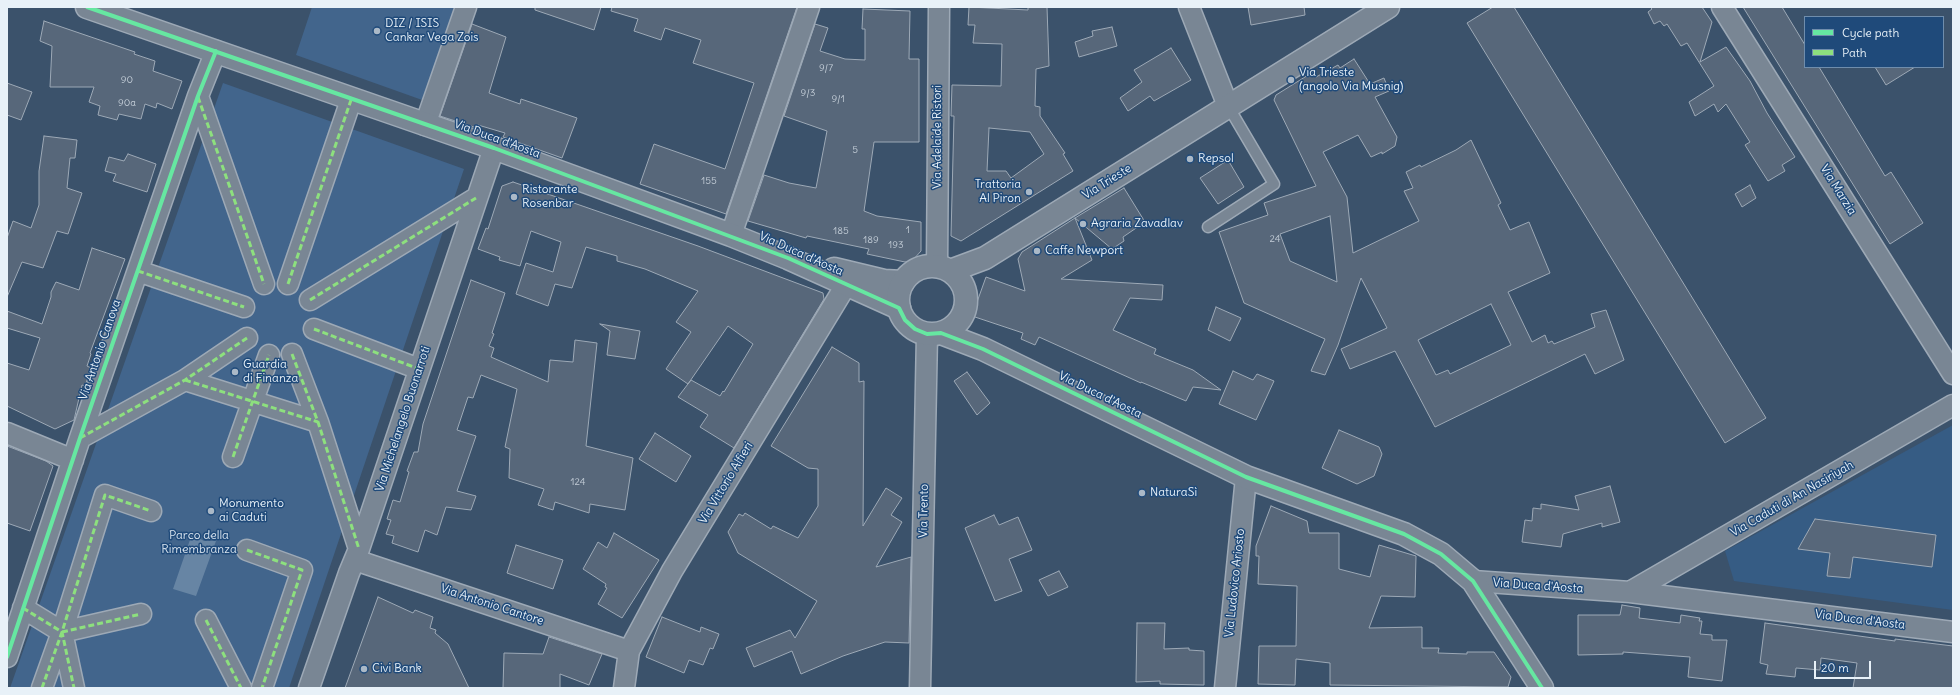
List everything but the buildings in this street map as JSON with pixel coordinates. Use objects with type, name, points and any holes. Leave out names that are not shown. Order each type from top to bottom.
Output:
[{"type":"main road","name":"Via Duca d'Aosta","points":[[86,7],[216,51],[351,100],[494,148],[731,235],[788,258],[899,308],[905,320],[915,329],[934,333],[983,349],[1246,477],[1404,534],[1441,554],[1473,581]]},
{"type":"main road","name":"Via Trieste","points":[[950,274],[985,258],[1388,7]]},
{"type":"main road","name":"Via Duca d'Aosta","points":[[788,258],[884,281],[903,282]]},
{"type":"main road","points":[[899,308],[898,295],[903,282],[912,273],[924,267],[950,274],[966,298],[965,311],[959,321],[951,329],[934,333]]},
{"type":"main road","name":"Via Duca d'Aosta","points":[[959,321],[965,332],[983,349]]},
{"type":"main road","points":[[1473,581],[1542,688]]},
{"type":"street","points":[[425,125],[466,7]]},
{"type":"street","points":[[731,235],[809,7]]},
{"type":"street","name":"Via Adelaide Ristori","points":[[939,7],[950,274]]},
{"type":"street","points":[[1189,7],[1228,106]]},
{"type":"street","name":"Via Marzia","points":[[1722,7],[1953,374]]},
{"type":"street","name":"Via Antonio Canova","points":[[7,657],[80,438],[198,96],[216,51]]},
{"type":"street","points":[[198,96],[264,284]]},
{"type":"street","points":[[288,284],[351,100]]},
{"type":"street","name":"Via Michelangelo Buonarroti","points":[[309,688],[357,555],[494,148]]},
{"type":"street","points":[[310,300],[476,198]]},
{"type":"street","points":[[138,271],[244,307]]},
{"type":"street","name":"Via Vittorio Alfieri","points":[[624,688],[629,651],[672,571],[846,285]]},
{"type":"street","points":[[314,330],[420,369]]},
{"type":"street","name":"Via Trento","points":[[920,688],[934,333]]},
{"type":"street","points":[[80,438],[185,380],[247,338]]},
{"type":"street","points":[[292,354],[318,422],[357,555]]},
{"type":"street","points":[[233,457],[269,355]]},
{"type":"street","points":[[185,380],[318,422]]},
{"type":"street","name":"Via Caduti di An Nasiriyah","points":[[1630,592],[1953,406]]},
{"type":"street","points":[[7,433],[73,460]]},
{"type":"street","name":"Via Ludovico Ariosto","points":[[1225,688],[1246,477]]},
{"type":"street","points":[[42,688],[62,632],[105,495],[151,511]]},
{"type":"street","points":[[247,550],[302,570],[262,688]]},
{"type":"street","name":"Via Antonio Cantore","points":[[357,555],[629,651]]},
{"type":"street","name":"Via Duca d'Aosta","points":[[1473,581],[1630,592],[1953,632]]},
{"type":"street","points":[[23,608],[62,632],[141,614]]},
{"type":"street","points":[[206,620],[241,688]]},
{"type":"street","points":[[62,632],[74,688]]},
{"type":"lane","points":[[1208,227],[1274,184],[1228,106]]},
{"type":"shaded area","points":[[1953,425],[1953,610],[1734,581],[1725,551]]},
{"type":"shaded area","points":[[192,534],[204,541],[216,541],[196,596],[173,589]]},
{"type":"green space","name":"DIZ / ISIS Cankar Vega Zois","points":[[312,7],[459,7],[425,101],[296,55]]},
{"type":"green space","name":"Parco della Rimembranza","points":[[223,83],[464,169],[289,688],[10,688]]},
{"type":"marked path","points":[[198,97],[264,284]]},
{"type":"marked path","points":[[288,284],[351,100]]},
{"type":"marked path","points":[[310,300],[476,198]]},
{"type":"marked path","points":[[138,271],[244,307]]},
{"type":"marked path","points":[[314,329],[419,369]]},
{"type":"marked path","points":[[80,438],[185,380],[247,338]]},
{"type":"marked path","points":[[292,354],[318,422],[359,549]]},
{"type":"marked path","points":[[233,457],[269,355]]},
{"type":"marked path","points":[[185,380],[318,422]]},
{"type":"marked path","points":[[42,688],[62,632],[105,495],[151,511]]},
{"type":"marked path","points":[[247,550],[302,570],[262,688]]},
{"type":"marked path","points":[[23,608],[62,632],[74,688]]},
{"type":"marked path","points":[[62,632],[141,614]]},
{"type":"marked path","points":[[206,620],[241,688]]},
{"type":"cycle path","points":[[87,7],[494,148],[788,258],[899,308],[905,320],[915,329],[927,334],[941,333],[983,349],[1246,477],[1404,534],[1441,554],[1473,581],[1542,688]]},
{"type":"cycle path","points":[[7,657],[80,438],[198,96],[216,51]]},
{"type":"place","name":"DIZ / ISIS Cankar Vega Zois","points":[[377,31]]},
{"type":"place","name":"Via Trieste (angolo Via Musnig)","points":[[1291,80]]},
{"type":"place","name":"Repsol","points":[[1190,159]]},
{"type":"place","name":"Trattoria Al Piron","points":[[1029,192]]},
{"type":"place","name":"Ristorante Rosenbar","points":[[514,197]]},
{"type":"place","name":"Agraria Zavadlav","points":[[1083,224]]},
{"type":"place","name":"Caffe Newport","points":[[1037,251]]},
{"type":"place","name":"Guardia di Finanza","points":[[235,372]]},
{"type":"place","name":"NaturaSì","points":[[1142,493]]},
{"type":"place","name":"Monumento ai Caduti","points":[[211,511]]},
{"type":"place","name":"Civi Bank","points":[[364,669]]}]
